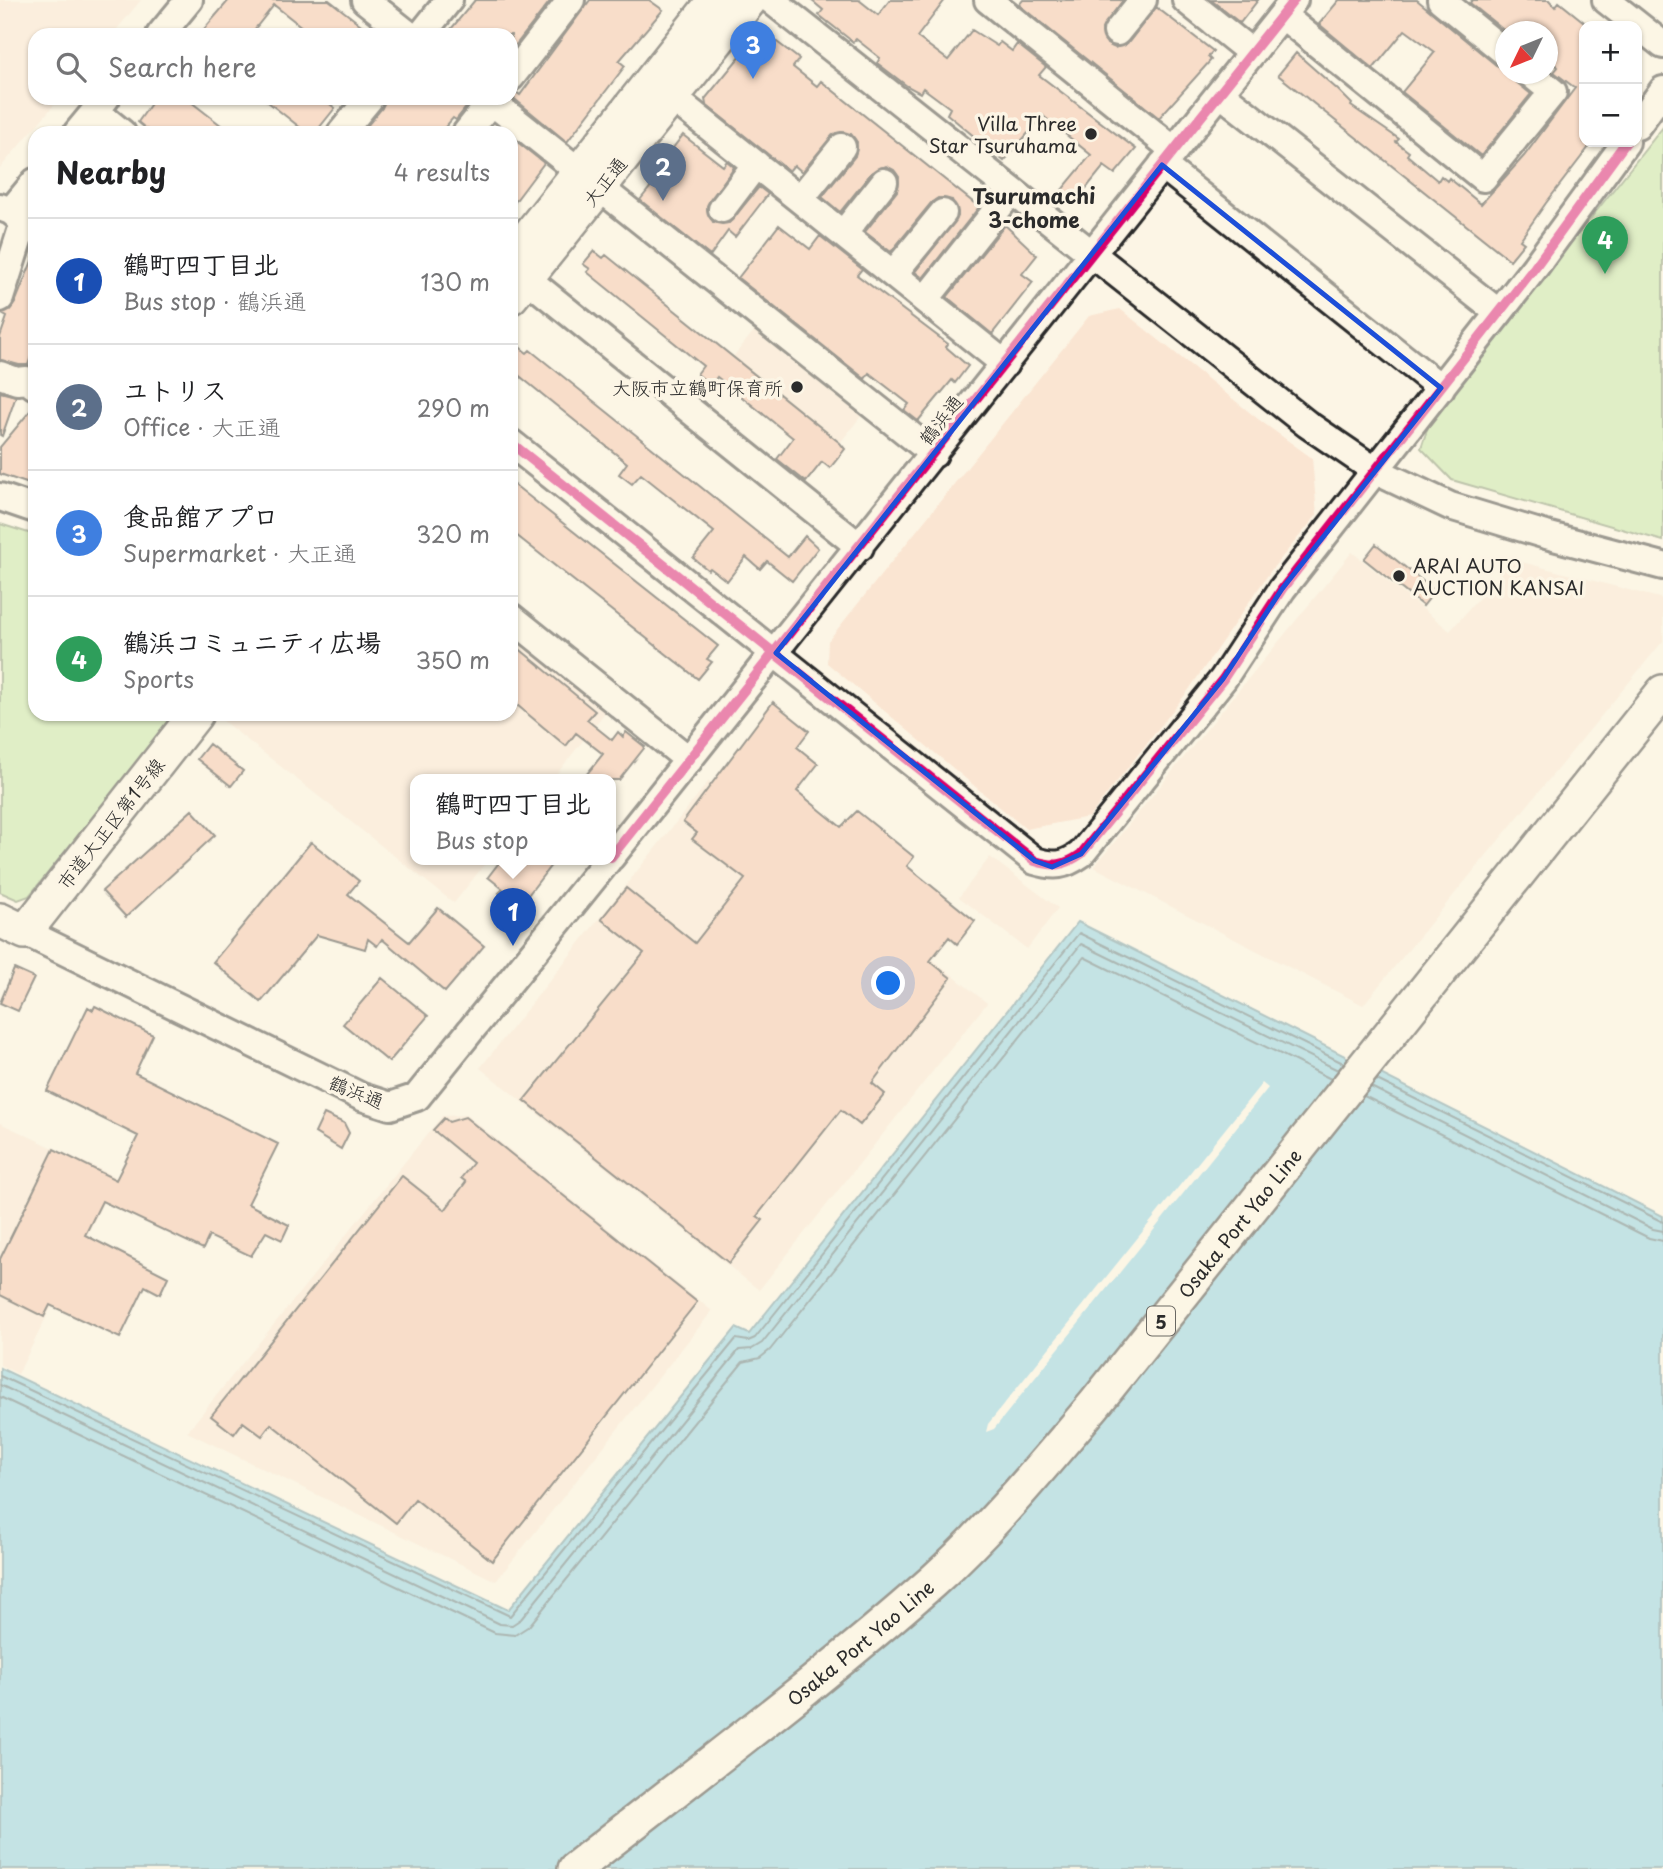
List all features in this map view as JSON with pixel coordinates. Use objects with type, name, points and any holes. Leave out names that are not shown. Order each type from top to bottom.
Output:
[{"type":"main road","name":"大正通","points":[[518,275],[589,180],[715,0]]},
{"type":"main road","name":"大正通","points":[[589,180],[673,98],[750,0]]},
{"type":"main road","name":"Osaka Port Yao Line","points":[[575,1869],[881,1625],[933,1581],[1010,1503],[1094,1405],[1663,692]]},
{"type":"main road","name":"市道大正区第1号線","points":[[12,926],[190,721]]},
{"type":"street","points":[[166,28],[190,0]]},
{"type":"street","points":[[365,0],[400,28]]},
{"type":"street","points":[[427,28],[449,0]]},
{"type":"street","points":[[518,68],[571,0]]},
{"type":"street","points":[[771,0],[1307,424],[1376,471],[1475,515],[1663,566]]},
{"type":"street","points":[[988,0],[1168,157],[1441,388]]},
{"type":"street","points":[[1117,32],[1143,0]]},
{"type":"street","points":[[1186,0],[1252,53]]},
{"type":"street","points":[[1441,0],[1495,44]]},
{"type":"street","points":[[1606,0],[1663,45]]},
{"type":"street","points":[[1288,7],[1483,178],[1553,92],[1543,84]]},
{"type":"street","name":"鶴浜通","points":[[616,851],[1288,7]]},
{"type":"street","points":[[1642,119],[1663,90]]},
{"type":"street","points":[[1220,93],[1499,313]]},
{"type":"street","points":[[673,98],[1005,364]]},
{"type":"street","points":[[83,126],[101,105],[117,126]]},
{"type":"street","points":[[347,126],[364,105]]},
{"type":"street","points":[[471,126],[487,105]]},
{"type":"street","points":[[498,105],[934,454]]},
{"type":"street","points":[[800,199],[842,147]]},
{"type":"street","points":[[518,449],[1035,862],[1052,867],[1068,864],[1081,853],[1223,679],[1282,589],[1499,313],[1622,147]]},
{"type":"street","points":[[722,209],[756,164]]},
{"type":"street","points":[[843,234],[884,181]]},
{"type":"street","points":[[0,298],[24,222],[6,209],[28,189]]},
{"type":"street","points":[[925,300],[1012,192]]},
{"type":"street","points":[[893,274],[943,213]]},
{"type":"street","points":[[518,280],[860,547]]},
{"type":"street","points":[[0,375],[17,381],[28,380]]},
{"type":"street","points":[[0,497],[28,507]]},
{"type":"street","points":[[518,623],[689,760]]},
{"type":"street","name":"鶴浜通","points":[[12,926],[362,1097],[390,1106],[417,1097],[605,865]]},
{"type":"highlighted area","points":[[1162,165],[1441,388],[1282,589],[1223,679],[1081,854],[1052,867],[1035,861],[776,653]]},
{"type":"shaded area","points":[[0,0],[141,0],[118,28],[28,28],[28,105],[54,105],[36,126],[28,126],[28,135],[0,168]]},
{"type":"shaded area","points":[[1120,309],[1258,419],[1312,458],[1317,515],[1272,569],[1188,691],[1089,817],[1026,829],[827,663],[828,641],[1089,316]]},
{"type":"shaded area","name":"大阪市立鶴町保育所","points":[[754,331],[861,416],[840,443],[733,357]]},
{"type":"shaded area","points":[[1352,552],[1450,631],[1500,574],[1506,558],[1663,599],[1663,641],[1363,1005],[1094,867]]},
{"type":"shaded area","points":[[518,639],[607,710],[557,774],[410,774],[410,865],[484,865],[454,903],[223,721],[518,721]]},
{"type":"shaded area","points":[[709,781],[987,1003],[759,1290],[480,1068]]},
{"type":"shaded area","points":[[990,857],[1058,908],[1027,949],[959,897]]},
{"type":"shaded area","points":[[466,1115],[712,1311],[496,1581],[187,1432],[442,1116]]},
{"type":"shaded area","points":[[0,1123],[116,1177],[18,1374],[0,1365]]},
{"type":"green space","points":[[1663,127],[1663,541],[1452,480],[1421,448],[1430,421]]},
{"type":"green space","points":[[0,524],[28,533],[28,721],[170,721],[29,896],[18,900],[0,892]]},
{"type":"water","points":[[1078,922],[1663,1216],[1663,1869],[0,1869],[0,1368],[508,1610],[736,1328],[749,1334]]},
{"type":"pier","points":[[1262,1083],[1268,1088],[994,1429],[986,1432],[988,1424]]},
{"type":"building","points":[[229,0],[329,0],[365,28],[303,28],[274,5],[256,28],[205,28]]},
{"type":"building","points":[[475,0],[551,0],[518,42],[518,28],[452,28]]},
{"type":"building","points":[[590,0],[649,0],[663,10],[619,61],[625,66],[567,142],[518,102],[518,94],[520,95]]},
{"type":"building","points":[[811,0],[859,0],[878,15],[890,0],[945,0],[917,37],[948,60],[972,30],[997,46],[1000,42],[1012,51],[1017,44],[1046,67],[1039,75],[1136,149],[1115,174],[1104,166],[1075,202],[1061,191],[1091,155],[1043,116],[1004,161],[947,114],[950,108],[923,88],[920,93],[907,86],[877,63],[880,58],[856,39],[853,42],[819,15],[823,10]]},
{"type":"building","points":[[1023,0],[1123,0],[1102,29],[1107,44],[1115,48],[1129,42],[1156,7],[1213,51],[1208,57],[1211,60],[1159,118],[1019,5]]},
{"type":"building","points":[[1211,0],[1258,0],[1240,23]]},
{"type":"building","points":[[1339,0],[1417,0],[1495,64],[1495,84],[1518,84],[1531,94],[1481,156],[1402,92],[1435,52],[1405,30],[1373,69],[1319,24]]},
{"type":"building","points":[[1472,0],[1549,0],[1555,7],[1559,2],[1583,21],[1579,21],[1579,147],[1589,147],[1520,240],[1524,243],[1510,260],[1278,75],[1296,53],[1338,90],[1351,106],[1399,139],[1396,142],[1409,152],[1407,155],[1438,181],[1441,176],[1447,181],[1449,178],[1481,204],[1524,156],[1575,88],[1558,75],[1558,21],[1495,21],[1495,23],[1470,3]]},
{"type":"building","points":[[777,42],[799,59],[793,67],[817,86],[821,81],[979,207],[923,278],[915,272],[958,216],[952,200],[938,198],[931,203],[891,252],[865,232],[897,191],[899,177],[894,170],[886,166],[872,172],[840,212],[822,197],[855,156],[857,142],[851,134],[836,133],[802,172],[794,165],[789,171],[706,105],[705,99],[750,44]]},
{"type":"building","points":[[150,105],[195,105],[222,126],[143,126],[138,122]]},
{"type":"building","points":[[272,105],[331,105],[335,108],[321,126],[298,126]]},
{"type":"building","points":[[383,105],[468,105],[456,120],[453,118],[446,126],[367,126]]},
{"type":"building","points":[[683,135],[723,166],[727,161],[734,167],[707,206],[713,222],[729,223],[759,187],[768,194],[735,237],[728,231],[710,256],[640,200],[664,170],[662,168],[672,155],[669,153]]},
{"type":"building","points":[[518,143],[544,163],[518,198]]},
{"type":"building","points":[[779,225],[810,249],[820,236],[862,269],[857,275],[948,344],[946,347],[968,366],[955,383],[952,380],[918,421],[904,410],[909,404],[869,373],[865,379],[738,278]]},
{"type":"building","points":[[1005,225],[1037,255],[1022,274],[1033,282],[992,334],[947,297]]},
{"type":"building","points":[[594,251],[603,258],[606,255],[840,443],[845,449],[830,468],[822,462],[806,482],[777,459],[793,438],[717,377],[711,385],[697,374],[703,366],[587,272],[590,269],[583,264]]},
{"type":"building","points":[[28,271],[28,365],[0,360],[0,337],[7,317],[0,313],[10,310]]},
{"type":"building","points":[[518,346],[527,353],[530,350],[788,557],[805,536],[818,548],[792,581],[767,561],[760,569],[746,557],[727,581],[693,558],[714,532],[641,474],[632,484],[619,474],[627,463],[518,375]]},
{"type":"building","points":[[0,392],[16,396],[2,436],[0,435]]},
{"type":"building","points":[[28,413],[28,484],[0,474],[0,447]]},
{"type":"building","points":[[518,488],[718,646],[707,659],[712,662],[698,679],[518,537]]},
{"type":"building","points":[[1376,544],[1435,591],[1423,606],[1364,559]]},
{"type":"building","points":[[518,648],[595,711],[587,720],[612,740],[618,732],[623,737],[626,732],[645,747],[619,780],[616,780],[616,774],[587,774],[603,754],[576,733],[566,746],[518,706]]},
{"type":"building","points":[[773,702],[809,731],[797,747],[818,764],[797,791],[841,827],[857,811],[914,857],[907,866],[975,921],[957,944],[949,937],[930,961],[951,978],[872,1083],[885,1094],[860,1125],[841,1110],[757,1216],[763,1220],[729,1263],[524,1100],[644,953],[601,919],[626,888],[695,943],[745,879],[692,839],[697,833],[683,822]]},
{"type":"building","points":[[209,744],[243,771],[231,786],[197,759]]},
{"type":"building","points":[[192,810],[215,835],[126,917],[102,891]]},
{"type":"building","points":[[311,842],[359,881],[348,894],[409,942],[438,908],[484,946],[445,992],[382,939],[377,946],[368,939],[365,949],[317,935],[261,1002],[213,962]]},
{"type":"building","points":[[497,865],[551,865],[518,908],[499,893],[503,889],[488,877]]},
{"type":"building","points":[[14,969],[34,978],[18,1011],[0,1003]]},
{"type":"building","points":[[382,978],[428,1016],[389,1062],[343,1024]]},
{"type":"building","points":[[95,1006],[153,1035],[135,1073],[278,1144],[248,1204],[289,1225],[282,1240],[266,1232],[251,1256],[209,1236],[203,1249],[102,1201],[85,1235],[168,1277],[160,1294],[145,1286],[120,1338],[50,1305],[44,1317],[0,1295],[0,1259],[54,1149],[116,1180],[138,1136],[47,1091],[88,1007],[93,1010]]},
{"type":"building","points":[[324,1114],[344,1123],[349,1133],[341,1149],[315,1133]]},
{"type":"building","points":[[465,1117],[697,1302],[492,1561],[415,1499],[396,1523],[271,1424],[262,1436],[243,1422],[234,1434],[211,1416],[402,1176],[445,1210],[466,1182],[461,1178],[473,1163],[433,1130],[444,1118],[449,1122]]},
{"type":"cycle path","points":[[616,851],[1294,0]]},
{"type":"cycle path","points":[[518,449],[1035,861],[1054,865],[1064,863],[1081,854],[1223,679],[1282,589],[1535,267],[1622,147]]},
{"type":"place","name":"食品館アプロ","points":[[753,79]]},
{"type":"place","name":"Villa Three Star Tsuruhama","points":[[1091,134]]},
{"type":"place","name":"ユトリス","points":[[663,201]]},
{"type":"place","name":"鶴浜コミュニティ広場","points":[[1605,274]]},
{"type":"place","name":"大阪市立鶴町保育所","points":[[797,387]]},
{"type":"place","name":"ARAI AUTO AUCTION KANSAI","points":[[1399,576]]},
{"type":"place","name":"鶴町四丁目北","points":[[513,946]]},
{"type":"district","name":"Tsurumachi 3-chome","points":[[1034,207]]}]
